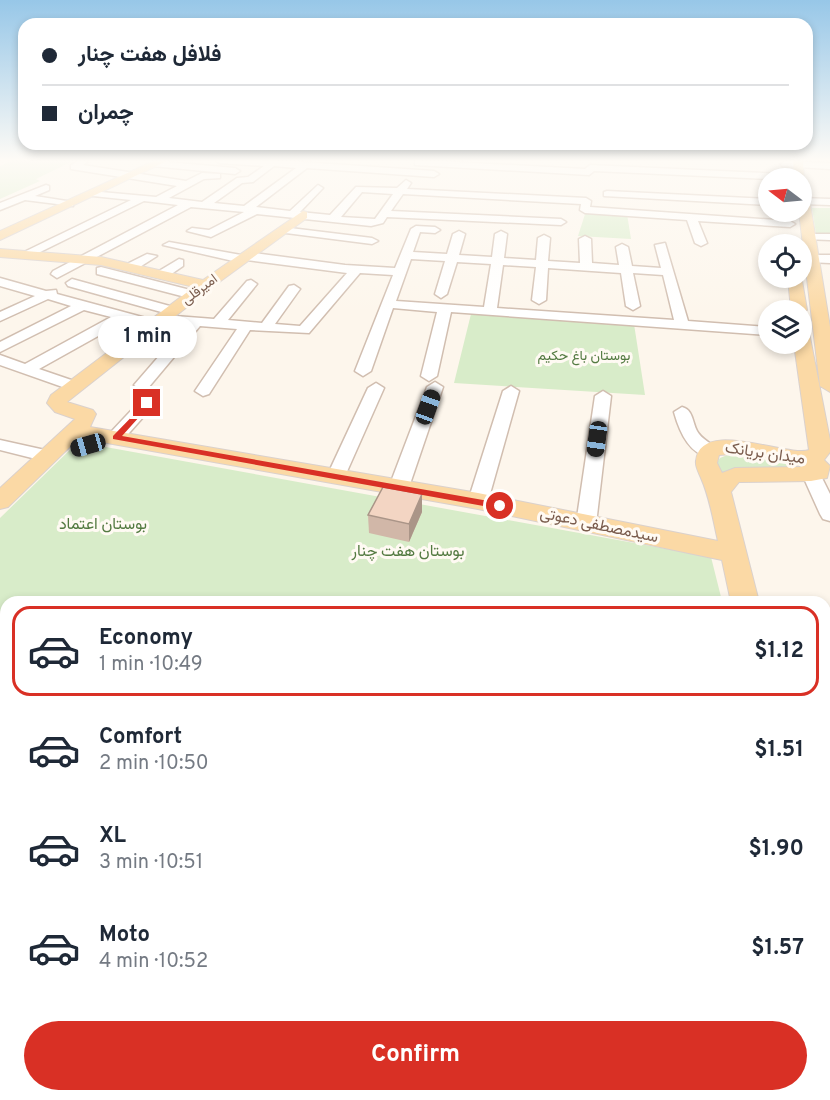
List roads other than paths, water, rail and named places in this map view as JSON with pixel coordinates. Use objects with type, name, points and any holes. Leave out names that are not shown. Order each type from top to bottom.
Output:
[{"type":"main road","points":[[4,232],[52,211]]},
{"type":"main road","name":"امیرقلی","points":[[76,431],[84,421],[86,414],[62,408],[57,403],[75,386],[199,290],[282,230],[298,215]]},
{"type":"main road","points":[[0,253],[20,265],[85,259],[124,265],[163,274],[199,290]]},
{"type":"main road","points":[[812,259],[824,300],[830,386]]},
{"type":"main road","points":[[805,354],[821,448],[818,454],[820,470]]},
{"type":"main road","points":[[0,501],[76,431]]},
{"type":"main road","name":"سیدمصطفی دعوتی","points":[[76,431],[478,501],[732,553]]},
{"type":"main road","points":[[40,463],[76,448],[116,437]]},
{"type":"main road","name":"میدان بریانک","points":[[719,492],[706,463],[709,451],[733,447],[820,470]]},
{"type":"main road","name":"میدان بریانک","points":[[719,492],[727,479],[735,475],[820,470]]},
{"type":"main road","points":[[719,492],[743,596]]},
{"type":"street","points":[[20,265],[119,211]]},
{"type":"street","points":[[57,274],[174,211]]},
{"type":"street","points":[[197,230],[217,231],[249,211]]},
{"type":"street","points":[[264,211],[367,222],[379,221],[387,211]]},
{"type":"street","points":[[298,215],[301,211]]},
{"type":"street","points":[[333,219],[340,211]]},
{"type":"street","points":[[438,216],[440,211]]},
{"type":"street","points":[[664,211],[667,227]]},
{"type":"street","points":[[665,211],[693,223],[723,230],[719,219],[734,211]]},
{"type":"street","points":[[385,214],[561,223]]},
{"type":"street","points":[[333,250],[367,222]]},
{"type":"street","points":[[231,223],[243,225]]},
{"type":"street","points":[[634,225],[667,227],[693,223]]},
{"type":"street","points":[[693,223],[701,243]]},
{"type":"street","points":[[363,371],[416,229],[435,230]]},
{"type":"street","points":[[46,288],[83,305],[124,316],[246,326],[307,328],[350,264],[372,241],[282,230]]},
{"type":"street","points":[[399,487],[432,382],[443,301],[459,234]]},
{"type":"street","points":[[490,311],[501,234]]},
{"type":"street","points":[[812,237],[830,237]]},
{"type":"street","points":[[539,300],[544,238]]},
{"type":"street","points":[[585,239],[586,267]]},
{"type":"street","points":[[661,245],[682,325]]},
{"type":"street","points":[[622,247],[633,306]]},
{"type":"street","points":[[0,282],[30,290],[71,284],[164,248],[298,263],[350,264],[400,272]]},
{"type":"street","points":[[406,255],[669,272]]},
{"type":"street","points":[[812,259],[830,259]]},
{"type":"street","points":[[163,274],[179,263]]},
{"type":"street","points":[[327,278],[350,264]]},
{"type":"street","points":[[100,271],[199,290]]},
{"type":"street","points":[[71,284],[163,318]]},
{"type":"street","points":[[217,324],[251,284]]},
{"type":"street","points":[[0,316],[46,288]]},
{"type":"street","points":[[266,327],[294,289]]},
{"type":"street","points":[[388,304],[443,301],[490,311],[574,312],[682,325],[758,330]]},
{"type":"street","points":[[0,348],[83,305]]},
{"type":"street","points":[[0,376],[124,316]]},
{"type":"street","points":[[142,385],[196,322]]},
{"type":"street","points":[[204,392],[246,326]]},
{"type":"street","points":[[0,360],[75,386]]},
{"type":"street","points":[[336,476],[376,388]]},
{"type":"street","points":[[478,501],[511,391]]},
{"type":"street","points":[[586,524],[603,396]]},
{"type":"street","points":[[116,437],[147,403]]},
{"type":"street","points":[[682,412],[690,436],[709,451]]},
{"type":"street","points":[[0,445],[40,463]]},
{"type":"street","points":[[820,470],[830,512]]},
{"type":"park label","name":"بوستان باغ حکیم","points":[[584,356]]},
{"type":"park label","name":"بوستان اعتماد","points":[[103,525]]},
{"type":"park label","name":"بوستان هفت چنار","points":[[408,552]]}]
